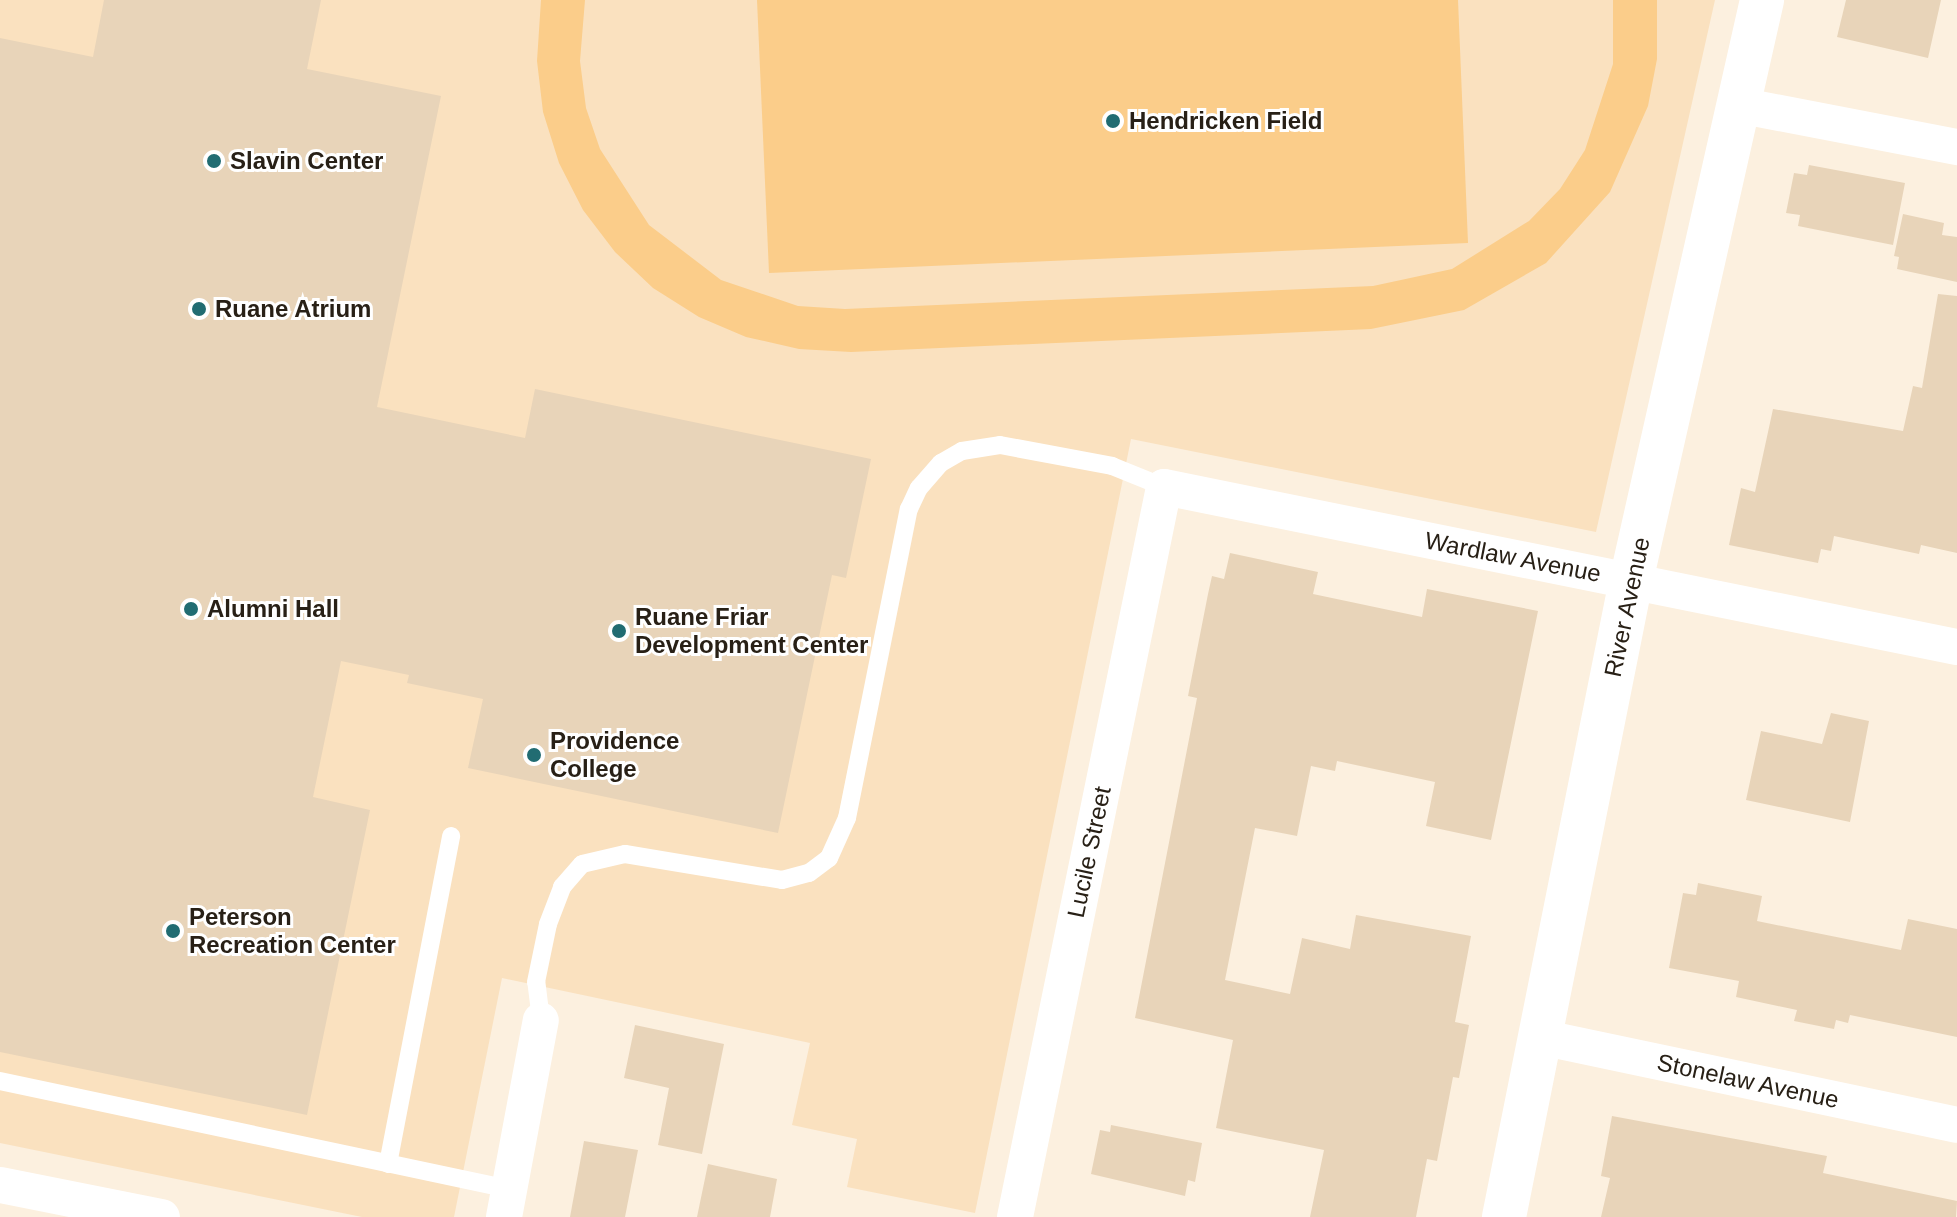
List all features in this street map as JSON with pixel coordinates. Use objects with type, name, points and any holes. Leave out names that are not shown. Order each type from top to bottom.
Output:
[{"type":"street","name":"River Avenue","points":[[1504,1217],[1631,581],[1762,0]]},
{"type":"street","points":[[1738,105],[1957,147]]},
{"type":"street","name":"Wardlaw Avenue","points":[[1164,487],[1957,647]]},
{"type":"street","name":"Lucile Street","points":[[1015,1217],[1164,487]]},
{"type":"street","points":[[507,1203],[541,1020]]},
{"type":"street","name":"Stonelaw Avenue","points":[[1540,1037],[1957,1125]]},
{"type":"street","points":[[11,1197],[162,1217]]},
{"type":"lane","points":[[541,1020],[536,982],[548,924],[562,887],[582,864],[625,854],[782,880],[809,873],[829,858],[847,818],[909,509],[919,488],[941,463],[962,451],[1000,445],[1112,466],[1164,487]]},
{"type":"lane","points":[[388,1164],[451,836]]},
{"type":"lane","points":[[0,1081],[388,1164],[507,1203]]},
{"type":"shaded area","name":"Providence College","points":[[0,0],[1715,0],[1596,532],[1131,439],[975,1213],[847,1187],[857,1139],[792,1125],[810,1043],[502,978],[454,1217],[362,1217],[0,1143]]},
{"type":"shaded area","points":[[541,0],[585,0],[580,61],[586,108],[600,149],[649,225],[721,280],[798,306],[845,309],[1373,286],[1452,269],[1529,221],[1560,189],[1585,150],[1613,64],[1613,0],[1657,0],[1657,59],[1648,106],[1610,192],[1546,263],[1464,310],[1371,329],[851,352],[799,349],[746,337],[699,317],[653,288],[615,252],[583,210],[559,163],[543,112],[537,61]]},
{"type":"shaded area","name":"Hendricken Field","points":[[757,0],[1458,0],[1468,243],[769,273]]},
{"type":"building","points":[[104,0],[321,0],[307,69],[441,96],[377,407],[525,438],[535,389],[871,459],[846,578],[832,575],[778,833],[468,768],[483,699],[407,683],[409,675],[341,661],[313,797],[370,810],[307,1115],[0,1052],[0,38],[93,57]]},
{"type":"building","points":[[1846,0],[1941,0],[1928,58],[1837,37]]},
{"type":"building","points":[[1809,165],[1905,183],[1893,245],[1798,226],[1800,215],[1786,213],[1794,173],[1807,175]]},
{"type":"building","points":[[1903,214],[1944,223],[1942,235],[1957,237],[1957,282],[1897,269],[1899,257],[1894,256]]},
{"type":"building","points":[[1938,294],[1957,296],[1957,553],[1921,545],[1919,554],[1834,536],[1831,551],[1821,549],[1818,563],[1729,545],[1741,488],[1755,492],[1773,409],[1903,431],[1913,386],[1922,388]]},
{"type":"building","points":[[1230,553],[1318,572],[1313,594],[1422,617],[1427,589],[1538,611],[1491,840],[1426,826],[1435,782],[1337,761],[1335,771],[1311,766],[1297,836],[1255,828],[1225,980],[1290,994],[1302,938],[1350,949],[1356,915],[1471,936],[1455,1022],[1469,1025],[1459,1078],[1453,1077],[1437,1161],[1427,1159],[1416,1217],[1310,1217],[1324,1150],[1216,1128],[1233,1040],[1135,1018],[1197,698],[1188,696],[1208,594],[1212,576],[1224,579]]},
{"type":"building","points":[[1831,713],[1869,721],[1850,822],[1746,800],[1761,731],[1822,744]]},
{"type":"building","points":[[1698,883],[1762,896],[1757,921],[1901,950],[1908,919],[1957,929],[1957,1037],[1850,1015],[1848,1023],[1836,1020],[1834,1029],[1794,1021],[1797,1010],[1736,997],[1739,981],[1669,968],[1683,893],[1696,895]]},
{"type":"building","points":[[635,1025],[724,1044],[702,1154],[658,1145],[669,1088],[624,1078]]},
{"type":"building","points":[[1612,1116],[1827,1156],[1823,1173],[1957,1201],[1956,1217],[1601,1217],[1610,1178],[1601,1176]]},
{"type":"building","points":[[1111,1125],[1202,1143],[1195,1182],[1188,1180],[1185,1196],[1091,1174],[1100,1130],[1110,1132]]},
{"type":"building","points":[[584,1141],[638,1150],[625,1217],[570,1217]]},
{"type":"building","points":[[708,1164],[777,1179],[770,1217],[697,1217]]},
{"type":"place","name":"Hendricken Field","points":[[1113,121]]},
{"type":"place","name":"Slavin Center","points":[[214,161]]},
{"type":"place","name":"Ruane Atrium","points":[[199,309]]},
{"type":"place","name":"Alumni Hall","points":[[191,609]]},
{"type":"place","name":"Ruane Friar Development Center","points":[[619,631]]},
{"type":"place","name":"Providence College","points":[[534,755]]},
{"type":"place","name":"Peterson Recreation Center","points":[[173,931]]}]
